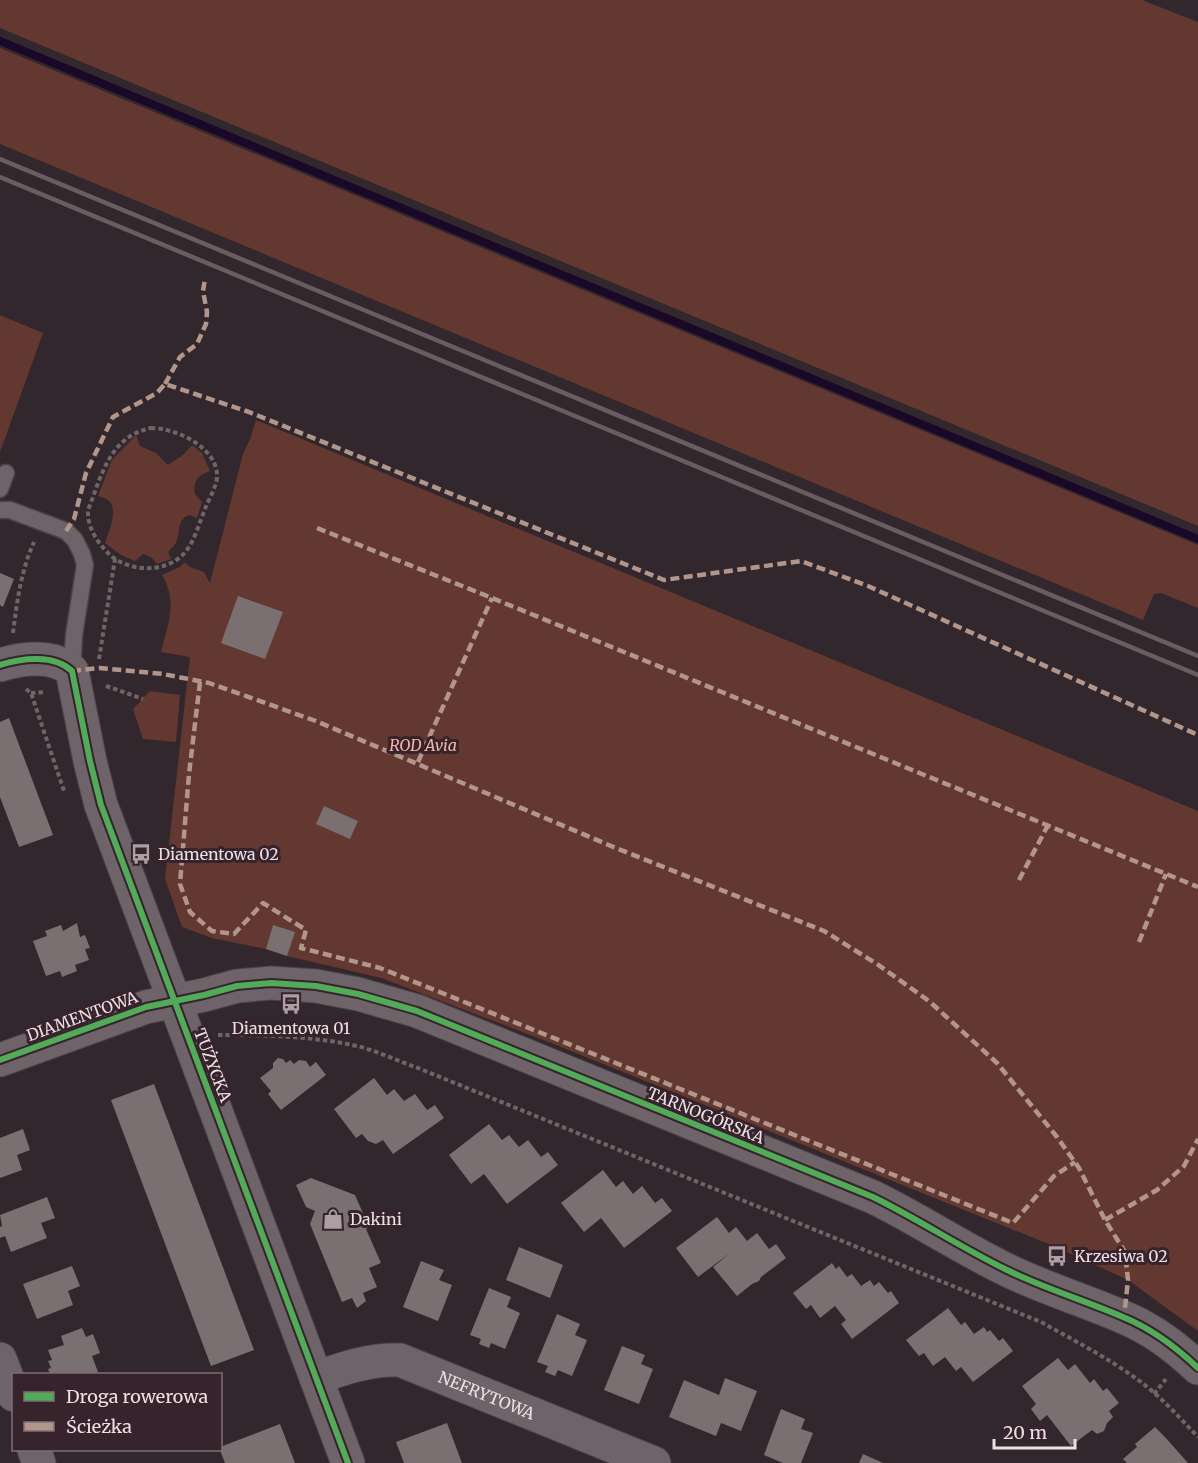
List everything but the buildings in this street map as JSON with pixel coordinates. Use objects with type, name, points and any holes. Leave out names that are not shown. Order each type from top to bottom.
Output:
[{"type":"street","points":[[0,665],[15,660],[54,661],[91,672]]},
{"type":"street","name":"TUŻYCKA","points":[[91,672],[90,761],[101,805],[348,1463]]},
{"type":"street","name":"TARNOGÓRSKA","points":[[174,1001],[237,986],[271,983],[303,984],[357,994],[417,1011],[873,1197],[1005,1269],[1064,1295],[1124,1317],[1149,1330],[1186,1356],[1198,1368]]},
{"type":"street","name":"DIAMENTOWA","points":[[0,1060],[132,1011],[174,1001]]},
{"type":"street","points":[[0,1359],[12,1390]]},
{"type":"street","name":"NEFRYTOWA","points":[[316,1378],[378,1359],[400,1360],[654,1463]]},
{"type":"lane","points":[[0,510],[10,510],[66,531],[75,540],[85,565],[74,635],[91,672]]},
{"type":"path","points":[[151,428],[163,428],[199,444],[213,462],[217,474],[215,486],[187,550],[172,562],[154,569],[115,560],[99,544],[91,530],[88,516],[88,510],[110,457],[136,431],[151,428]]},
{"type":"path","points":[[105,696],[91,672],[99,659],[115,560]]},
{"type":"path","points":[[222,1046],[218,1035],[262,1036],[337,1043],[360,1047],[418,1068],[992,1304],[1041,1322],[1102,1356],[1141,1382],[1198,1437]]},
{"type":"green space","points":[[0,0],[1142,0],[1198,22],[1198,526],[0,28]]},
{"type":"green space","points":[[0,48],[1198,545],[1198,608],[1161,593],[1154,594],[1143,620],[0,144]]},
{"type":"green space","points":[[0,315],[43,333],[0,452]]},
{"type":"green space","name":"ROD Avia","points":[[256,420],[1198,811],[1198,1331],[1128,1280],[1056,1247],[551,1043],[381,978],[212,938],[182,927],[165,879],[190,657],[161,652],[171,604],[170,594],[162,575],[180,567],[185,562],[190,567],[204,572],[210,583],[243,454]]},
{"type":"green space","points":[[136,435],[140,446],[156,453],[168,465],[183,455],[192,445],[202,453],[210,471],[203,474],[195,485],[195,494],[202,502],[197,518],[189,515],[182,520],[175,545],[168,552],[171,559],[157,564],[151,557],[143,554],[135,561],[121,555],[105,543],[113,509],[108,500],[98,496],[112,460]]},
{"type":"green space","points":[[150,691],[180,695],[176,742],[143,739],[133,709]]},
{"type":"waterway","points":[[0,41],[1198,539]]},
{"type":"railway","points":[[0,159],[1198,656]]},
{"type":"railway","points":[[0,177],[1198,675]]},
{"type":"marked path","points":[[165,384],[180,357],[197,344],[206,324],[207,312],[203,291],[205,279]]},
{"type":"marked path","points":[[66,531],[74,519],[86,473],[113,417],[157,393],[165,384],[249,412],[664,580],[801,561],[868,586],[1198,735]]},
{"type":"marked path","points":[[317,528],[1198,887]]},
{"type":"marked path","points":[[418,762],[492,598]]},
{"type":"marked path","points":[[72,671],[99,668],[163,674],[209,683],[316,721],[611,846],[824,931],[877,964],[929,1001],[997,1063],[1057,1137],[1079,1168],[1105,1220],[1125,1252],[1128,1280],[1124,1317]]},
{"type":"marked path","points":[[200,682],[189,774],[180,884],[190,912],[212,931],[234,934],[263,903],[306,930],[301,948],[380,968],[1013,1223],[1054,1176],[1075,1162]]},
{"type":"marked path","points":[[1019,880],[1048,825]]},
{"type":"marked path","points":[[1139,942],[1166,874]]},
{"type":"marked path","points":[[1105,1220],[1157,1190],[1184,1166],[1198,1139]]},
{"type":"cycle path","points":[[0,665],[38,659],[56,662],[72,671],[101,805],[348,1463]]},
{"type":"cycle path","points":[[0,1060],[146,1007],[237,986],[271,983],[316,986],[358,994],[417,1011],[873,1197],[1005,1269],[1143,1327],[1172,1346],[1198,1368]]},
{"type":"place","name":"Diamentowa 02","points":[[141,854]]},
{"type":"place","name":"Diamentowa 01","points":[[291,1004]]},
{"type":"place","name":"Dakini","points":[[333,1219]]},
{"type":"place","name":"Krzesiwa 02","points":[[1057,1256]]}]
